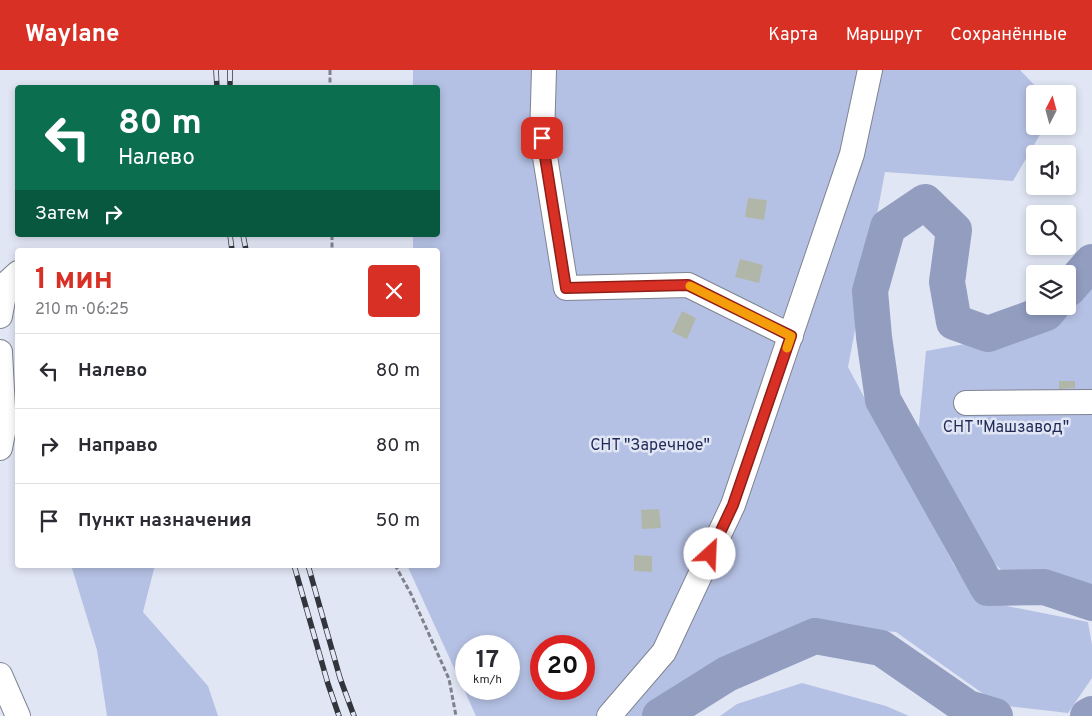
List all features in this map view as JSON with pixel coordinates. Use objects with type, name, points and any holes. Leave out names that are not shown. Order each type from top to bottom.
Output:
[{"type":"lane","points":[[544,70],[542,138],[566,288],[688,285],[791,336]]},
{"type":"lane","points":[[609,716],[664,652],[733,505],[852,154],[870,70]]},
{"type":"lane","points":[[0,316],[6,284],[15,276]]},
{"type":"lane","points":[[0,352],[4,428],[0,448]]},
{"type":"lane","points":[[966,403],[1092,402]]},
{"type":"lane","points":[[0,676],[18,716]]},
{"type":"path","points":[[330,70],[330,85]]},
{"type":"path","points":[[397,568],[411,594],[449,679],[456,716]]},
{"type":"green space","name":"СНТ \"Заречное\"","points":[[413,70],[1020,70],[1034,85],[1026,85],[1026,135],[1040,135],[1034,145],[1026,145],[1026,159],[1013,181],[885,172],[848,367],[954,565],[976,600],[1088,622],[1092,645],[1092,678],[1068,713],[999,705],[896,632],[815,625],[715,662],[646,716],[476,716],[469,700],[520,700],[520,635],[455,635],[455,670],[408,568],[440,568],[440,248],[413,248],[413,237],[440,237],[440,85],[413,85]]},
{"type":"green space","name":"СНТ \"Машзавод\"","points":[[1092,274],[1092,584],[1002,571],[970,538],[917,445],[926,351],[1049,329],[1060,315],[1076,315],[1076,294]]},
{"type":"green space","points":[[72,568],[154,568],[143,612],[208,686],[218,716],[107,716],[97,650]]},
{"type":"green space","points":[[802,683],[886,706],[909,716],[720,716],[737,704]]},
{"type":"building","points":[[748,198],[767,200],[764,220],[745,217]]},
{"type":"building","points":[[740,259],[763,265],[759,283],[735,277]]},
{"type":"building","points":[[682,311],[696,318],[687,339],[672,332]]},
{"type":"building","points":[[1059,381],[1075,381],[1075,388],[1059,389]]},
{"type":"building","points":[[659,509],[661,528],[642,529],[641,510]]},
{"type":"building","points":[[634,555],[652,556],[652,572],[634,571]]},
{"type":"waterway","points":[[1040,315],[988,334],[954,322],[947,282],[954,230],[925,202],[888,227],[870,291],[883,400],[988,588],[1044,587],[1092,603]]},
{"type":"waterway","points":[[1076,280],[1092,262]]},
{"type":"waterway","points":[[660,716],[727,674],[815,636],[881,648],[968,708],[995,716]]},
{"type":"waterway","points":[[1088,716],[1092,714]]},
{"type":"railway","points":[[216,70],[217,85]]},
{"type":"railway","points":[[230,70],[230,85]]},
{"type":"railway","points":[[230,237],[232,248]]},
{"type":"railway","points":[[243,237],[246,248]]},
{"type":"railway","points":[[295,568],[339,716]]},
{"type":"railway","points":[[309,568],[340,678],[354,716]]},
{"type":"slow traffic","points":[[690,286],[791,336],[787,348]]},
{"type":"route","points":[[542,138],[566,288],[688,285],[791,336],[733,505],[710,554]]}]
